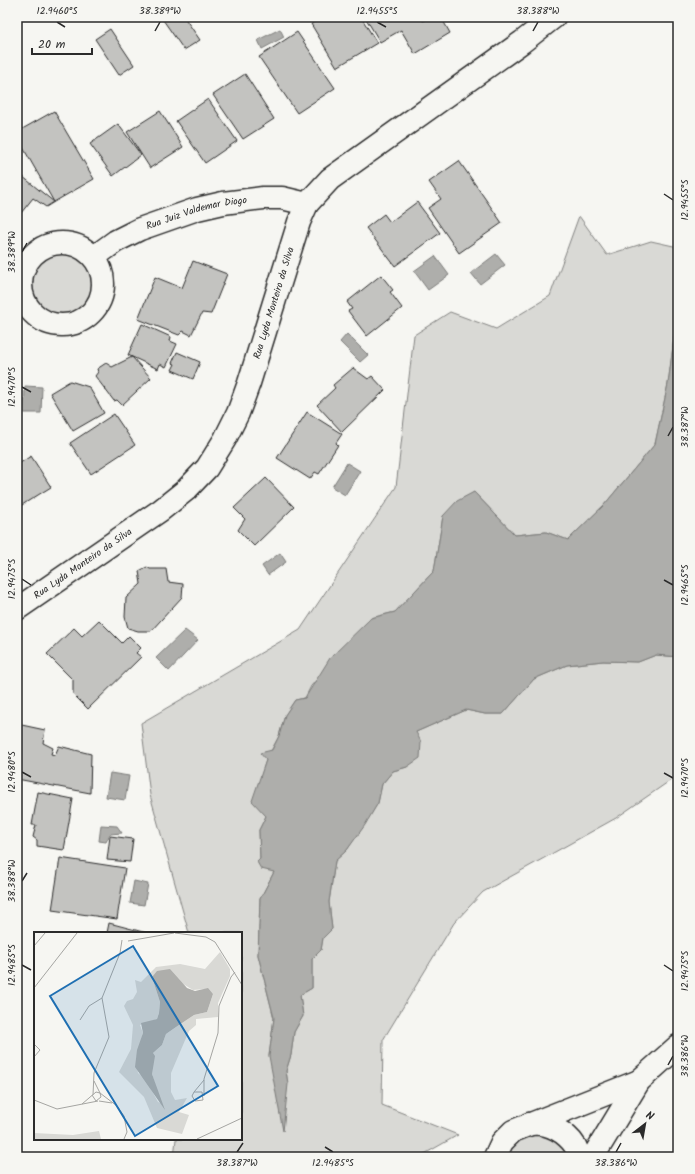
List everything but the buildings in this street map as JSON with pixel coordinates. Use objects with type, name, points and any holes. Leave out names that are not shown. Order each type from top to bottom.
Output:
[{"type":"street","name":"Rua Lyda Monteiro da Silva","points":[[17,610],[161,510],[186,490],[207,468],[225,439],[238,413],[249,383],[299,222],[307,204],[330,180],[522,42],[554,17]]},
{"type":"street","name":"Rua Juiz Valdemar Diogo","points":[[94,257],[116,241],[140,229],[197,208],[264,198],[282,198],[307,204]]},
{"type":"street","points":[[593,1157],[639,1081],[678,1046]]},
{"type":"street","points":[[495,1157],[502,1142],[513,1131],[639,1081]]},
{"type":"street","points":[[528,1124],[544,1124],[559,1130],[571,1140],[579,1157]]},
{"type":"shaded area","points":[[280,29],[284,37],[262,49],[258,40]]},
{"type":"shaded area","points":[[579,216],[607,255],[651,241],[678,247],[678,308],[668,384],[655,444],[604,505],[568,540],[546,532],[515,535],[474,492],[443,516],[434,571],[395,612],[371,618],[311,686],[305,698],[295,700],[285,715],[279,736],[266,760],[260,779],[266,816],[259,830],[260,859],[274,872],[260,899],[258,955],[274,1018],[269,1056],[288,1084],[286,1071],[291,1055],[294,1032],[303,1016],[300,995],[312,988],[312,959],[321,950],[323,938],[332,929],[329,902],[335,861],[347,850],[378,803],[382,784],[393,771],[407,767],[416,732],[466,710],[485,714],[503,714],[534,679],[567,665],[603,661],[638,662],[656,655],[678,657],[678,774],[616,818],[483,892],[454,923],[383,1040],[382,1105],[458,1135],[419,1157],[174,1157],[176,1140],[242,1140],[242,932],[189,932],[150,795],[141,723],[300,630],[396,487],[414,335],[450,312],[496,329],[550,296]]},
{"type":"shaded area","points":[[62,253],[74,256],[84,262],[90,272],[93,284],[90,296],[84,306],[74,312],[62,315],[50,312],[40,306],[34,296],[31,284],[34,272],[40,262],[50,256]]},
{"type":"shaded area","points":[[496,254],[505,265],[480,284],[471,273]]},
{"type":"shaded area","points":[[435,256],[449,275],[428,290],[414,271]]},
{"type":"shaded area","points":[[678,308],[678,657],[656,655],[638,662],[603,661],[567,665],[534,679],[503,714],[485,714],[466,710],[416,732],[421,742],[420,758],[407,767],[393,771],[382,784],[378,803],[365,825],[347,850],[335,861],[329,902],[332,929],[323,938],[321,950],[312,959],[312,988],[300,995],[303,1016],[294,1032],[291,1055],[286,1071],[288,1084],[283,1131],[269,1056],[274,1018],[258,955],[260,899],[274,872],[261,869],[257,862],[260,859],[259,830],[266,816],[252,801],[266,760],[260,753],[272,750],[279,736],[285,715],[295,700],[305,698],[330,658],[371,618],[395,612],[434,571],[443,516],[457,501],[474,492],[515,535],[546,532],[568,540],[604,505],[655,444],[668,384]]},
{"type":"shaded area","points":[[347,334],[368,355],[360,362],[340,342]]},
{"type":"shaded area","points":[[25,386],[42,387],[41,413],[24,413]]},
{"type":"shaded area","points":[[347,463],[360,471],[345,495],[332,487]]},
{"type":"shaded area","points":[[280,553],[286,562],[268,575],[262,566]]},
{"type":"shaded area","points":[[185,630],[198,640],[169,671],[156,658]]},
{"type":"shaded area","points":[[110,773],[129,776],[125,800],[106,797]]},
{"type":"shaded area","points":[[101,825],[117,826],[122,833],[110,834],[106,842],[99,841]]},
{"type":"shaded area","points":[[134,881],[148,884],[144,905],[130,903]]},
{"type":"shaded area","points":[[531,1134],[550,1136],[559,1141],[563,1145],[569,1157],[508,1157],[517,1143]]}]
